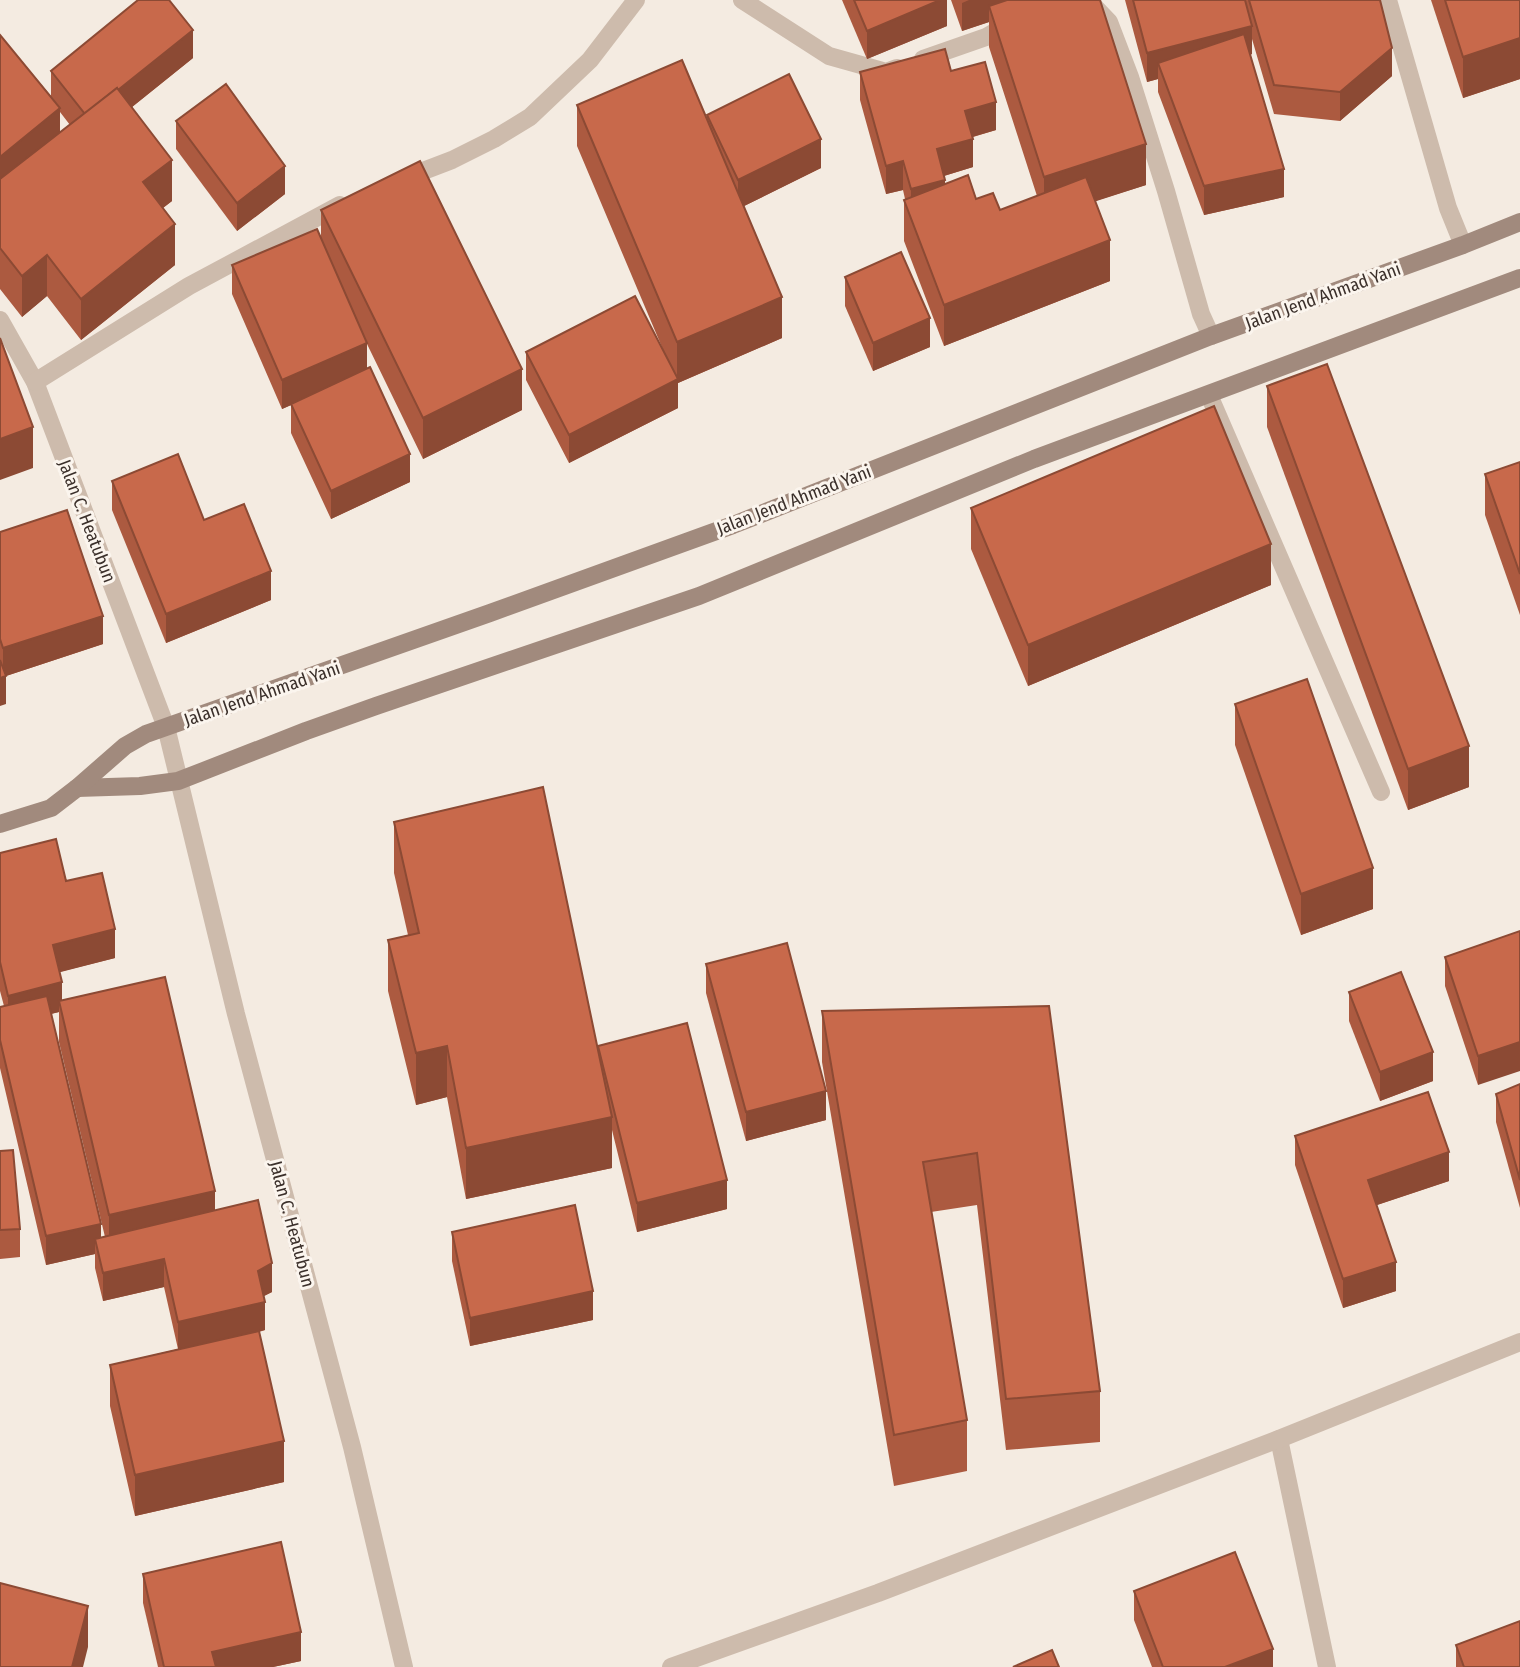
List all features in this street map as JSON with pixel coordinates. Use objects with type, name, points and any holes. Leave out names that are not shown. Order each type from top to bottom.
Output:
[{"type":"main road","name":"Jalan Jend Ahmad Yani","points":[[0,824],[51,808],[125,746],[146,734],[733,524],[1212,336],[1520,222]]},
{"type":"main road","points":[[77,788],[140,786],[178,781],[364,710],[699,596],[1034,459],[1520,278]]},
{"type":"street","points":[[387,184],[452,160],[530,117],[590,60],[636,0]]},
{"type":"street","points":[[742,0],[829,56],[886,72],[986,37],[1026,15]]},
{"type":"street","points":[[1088,0],[1109,22],[1130,77],[1201,314],[1212,336]]},
{"type":"street","points":[[1388,0],[1448,208],[1463,245]]},
{"type":"street","points":[[35,382],[189,286],[332,208],[354,199]]},
{"type":"street","name":"Jalan C. Heatubun","points":[[0,320],[35,382],[166,727],[236,1014],[352,1447],[404,1667]]},
{"type":"street","points":[[1209,395],[1381,792]]},
{"type":"street","points":[[671,1667],[878,1593],[1279,1439],[1520,1342]]},
{"type":"street","points":[[1279,1439],[1327,1667]]},
{"type":"building","points":[[138,0],[169,0],[193,30],[85,114],[51,71]]},
{"type":"building","points":[[854,0],[940,0],[867,31]]},
{"type":"building","points":[[1007,0],[1100,0],[1146,144],[1044,177],[989,6]]},
{"type":"building","points":[[1133,0],[1245,0],[1252,26],[1147,53]]},
{"type":"building","points":[[1249,0],[1380,0],[1392,48],[1340,92],[1274,85]]},
{"type":"building","points":[[1445,0],[1520,0],[1520,38],[1463,57]]},
{"type":"building","points":[[1244,34],[1284,169],[1204,186],[1158,63]]},
{"type":"building","points":[[0,35],[60,108],[0,157]]},
{"type":"building","points":[[945,49],[951,71],[985,62],[996,102],[965,111],[973,139],[937,149],[945,180],[911,189],[903,161],[886,166],[860,72]]},
{"type":"building","points":[[682,60],[782,297],[677,342],[577,105]]},
{"type":"building","points":[[789,74],[821,139],[738,180],[707,115]]},
{"type":"building","points":[[226,84],[285,166],[237,203],[176,121]]},
{"type":"building","points":[[117,88],[172,160],[143,182],[175,224],[81,299],[47,255],[22,276],[0,248],[0,179]]},
{"type":"building","points":[[420,161],[522,369],[423,418],[321,210]]},
{"type":"building","points":[[968,175],[976,199],[993,193],[1000,210],[1086,177],[1110,240],[944,305],[904,200]]},
{"type":"building","points":[[317,229],[367,343],[282,380],[232,265]]},
{"type":"building","points":[[901,252],[930,318],[873,343],[845,277]]},
{"type":"building","points":[[635,296],[678,379],[569,435],[526,352]]},
{"type":"building","points":[[0,338],[33,427],[0,439]]},
{"type":"building","points":[[1327,364],[1469,746],[1408,769],[1267,386]]},
{"type":"building","points":[[370,367],[410,454],[331,491],[291,404]]},
{"type":"building","points":[[1214,406],[1271,544],[1028,645],[971,508]]},
{"type":"building","points":[[178,454],[204,520],[244,504],[271,571],[166,614],[112,481]]},
{"type":"building","points":[[1520,462],[1520,574],[1485,474]]},
{"type":"building","points":[[67,510],[103,616],[3,648],[0,639],[0,532]]},
{"type":"building","points":[[0,660],[6,676],[0,678]]},
{"type":"building","points":[[1307,679],[1373,868],[1301,894],[1235,704]]},
{"type":"building","points":[[543,787],[612,1117],[466,1148],[447,1046],[416,1053],[388,940],[419,933],[394,822]]},
{"type":"building","points":[[56,839],[66,881],[102,873],[115,929],[53,945],[62,982],[8,996],[0,962],[0,853]]},
{"type":"building","points":[[1520,931],[1520,1042],[1478,1056],[1445,957]]},
{"type":"building","points":[[787,943],[826,1091],[746,1112],[706,964]]},
{"type":"building","points":[[1401,972],[1433,1052],[1380,1072],[1349,992]]},
{"type":"building","points":[[165,977],[215,1191],[109,1215],[59,1001]]},
{"type":"building","points":[[47,996],[101,1224],[46,1236],[0,1040],[0,1007]]},
{"type":"building","points":[[1049,1006],[1100,1391],[1006,1399],[977,1153],[923,1162],[967,1420],[894,1435],[822,1011]]},
{"type":"building","points":[[687,1023],[727,1180],[637,1203],[598,1046]]},
{"type":"building","points":[[1520,1084],[1520,1180],[1496,1094]]},
{"type":"building","points":[[1428,1092],[1449,1152],[1368,1180],[1396,1262],[1343,1279],[1295,1136]]},
{"type":"building","points":[[13,1150],[20,1229],[0,1230],[0,1151]]},
{"type":"building","points":[[258,1200],[272,1263],[258,1271],[265,1302],[178,1322],[164,1259],[103,1273],[95,1239]]},
{"type":"building","points":[[575,1205],[593,1291],[470,1318],[452,1232]]},
{"type":"building","points":[[259,1331],[284,1441],[135,1475],[110,1365]]},
{"type":"building","points":[[281,1542],[301,1632],[212,1652],[216,1667],[164,1667],[143,1574]]},
{"type":"building","points":[[1235,1552],[1273,1649],[1225,1667],[1163,1667],[1134,1591]]},
{"type":"building","points":[[0,1583],[88,1606],[72,1667],[0,1667]]},
{"type":"building","points":[[1520,1621],[1520,1667],[1464,1667],[1456,1645]]},
{"type":"building","points":[[1052,1650],[1059,1667],[1013,1667]]}]
